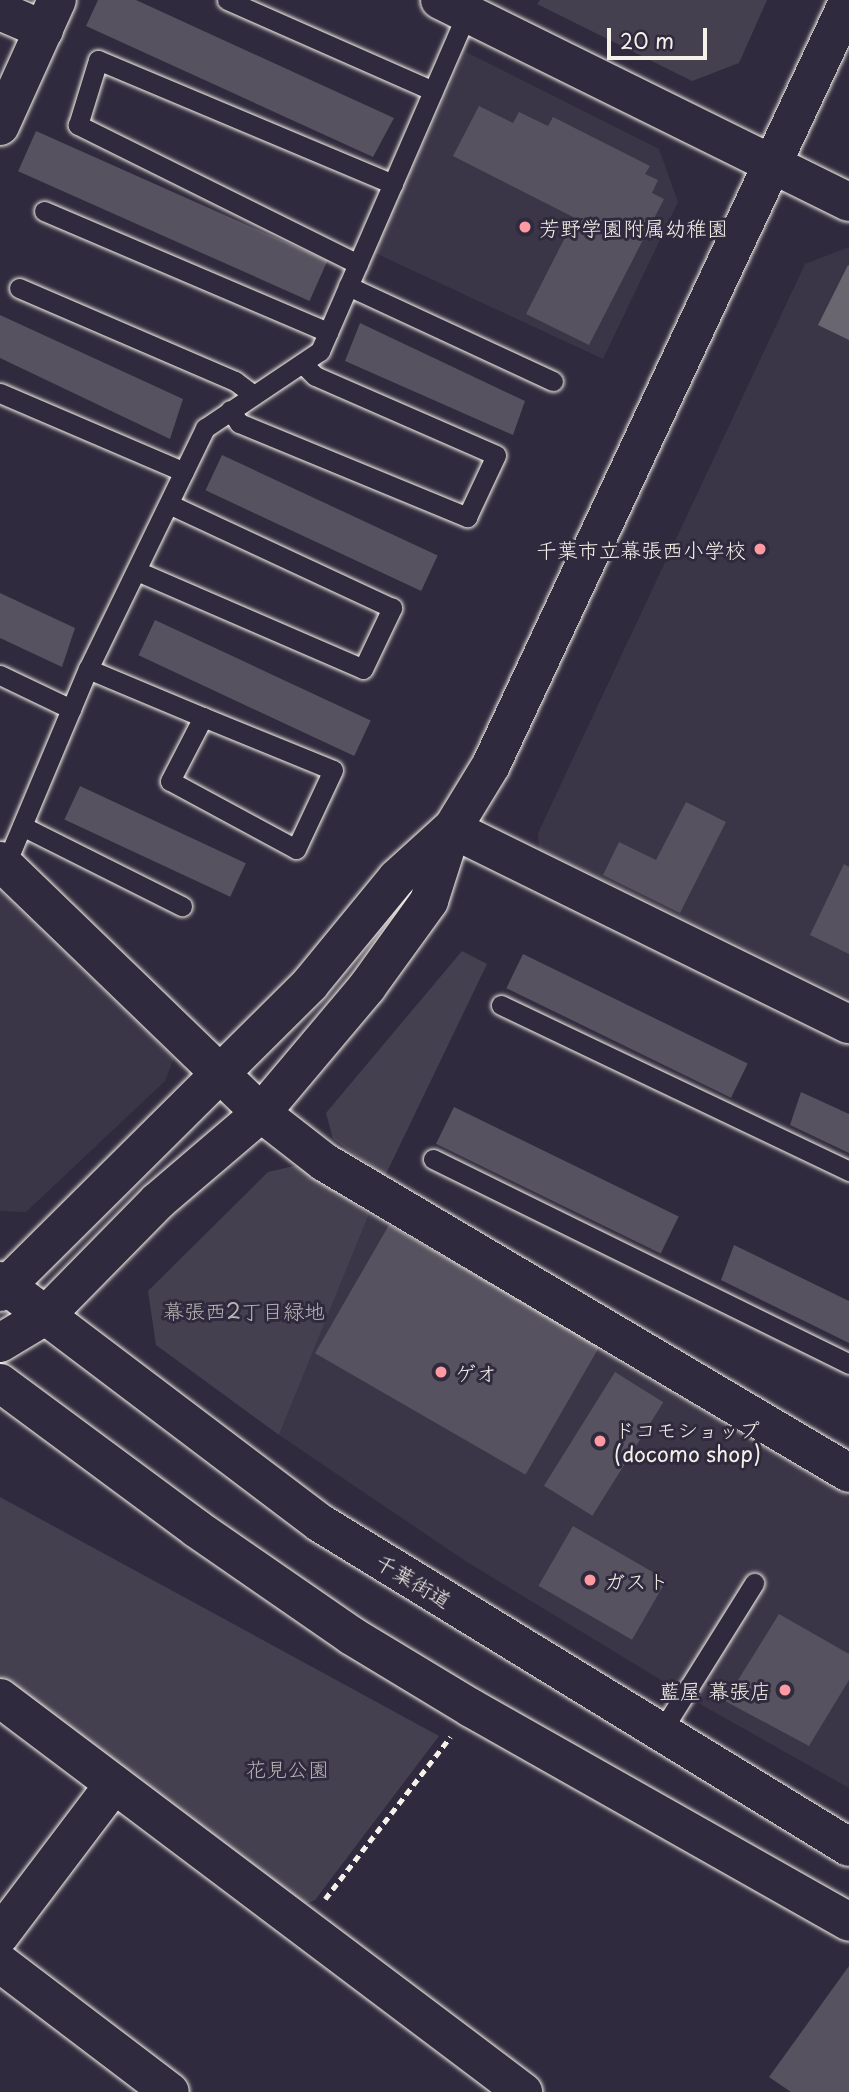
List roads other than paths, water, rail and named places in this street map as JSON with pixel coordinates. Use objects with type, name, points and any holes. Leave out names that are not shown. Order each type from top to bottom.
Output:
[{"type":"main road","points":[[0,1343],[45,1316],[158,1201],[261,1113],[400,946],[429,901],[452,829],[491,765],[849,0]]},
{"type":"main road","points":[[470,9],[849,202]]},
{"type":"main road","points":[[0,11],[50,15],[0,126]]},
{"type":"main road","points":[[452,829],[849,1024]]},
{"type":"main road","points":[[1,1286],[310,984],[397,878],[452,829]]},
{"type":"main road","points":[[3,863],[261,1113],[324,1162],[849,1473]]},
{"type":"main road","name":"千葉街道","points":[[1,1286],[45,1316],[320,1523],[849,1847]]},
{"type":"main road","points":[[0,1383],[284,1591],[471,1708],[849,1922]]},
{"type":"main road","points":[[0,1698],[523,2092]]},
{"type":"main road","points":[[0,1935],[114,1784]]},
{"type":"main road","points":[[0,1964],[170,2092]]},
{"type":"lane","points":[[227,0],[433,91]]},
{"type":"lane","points":[[3,863],[22,826],[88,669],[205,428],[251,393],[320,351],[470,9]]},
{"type":"lane","points":[[358,264],[78,125],[98,60],[393,184]]},
{"type":"lane","points":[[44,211],[328,332]]},
{"type":"lane","points":[[348,286],[553,381]]},
{"type":"lane","points":[[19,288],[235,381],[251,393]]},
{"type":"lane","points":[[230,410],[239,423],[467,517],[496,455],[315,376],[302,363]]},
{"type":"lane","points":[[0,393],[184,472]]},
{"type":"lane","points":[[137,571],[363,669],[392,608],[169,504]]},
{"type":"lane","points":[[88,669],[333,770],[296,849],[170,781],[203,717]]},
{"type":"lane","points":[[0,676],[71,709]]},
{"type":"lane","points":[[22,826],[182,906]]},
{"type":"lane","points":[[501,1005],[849,1171]]},
{"type":"lane","points":[[433,1159],[849,1364]]},
{"type":"lane","points":[[661,1732],[754,1583]]},
{"type":"place","name":"芳野学園附属幼稚園","points":[[525,227]]},
{"type":"place","name":"千葉市立幕張西小学校","points":[[760,549]]},
{"type":"place","name":"ゲオ","points":[[441,1372]]},
{"type":"place","name":"ドコモショップ (docomo shop)","points":[[600,1441]]},
{"type":"place","name":"ガスト","points":[[590,1580]]},
{"type":"place","name":"藍屋 幕張店","points":[[785,1690]]},
{"type":"park label","name":"幕張西2丁目緑地","points":[[244,1310]]},
{"type":"park label","name":"花見公園","points":[[287,1768]]}]
